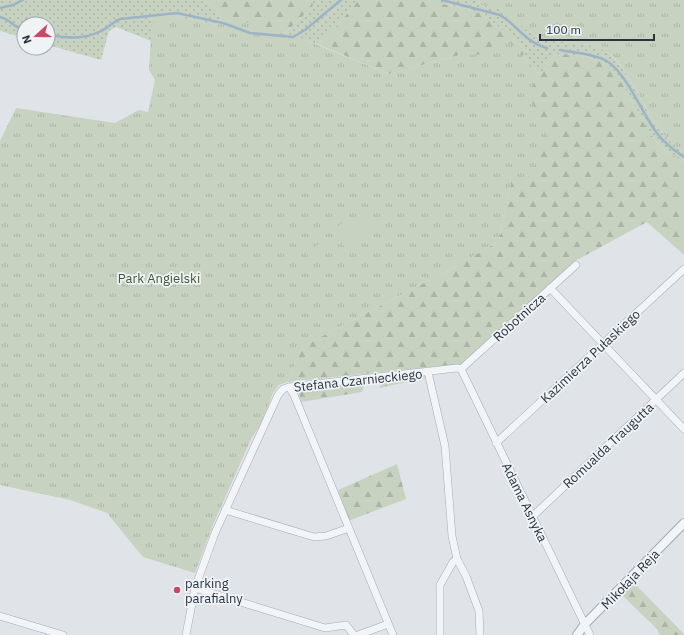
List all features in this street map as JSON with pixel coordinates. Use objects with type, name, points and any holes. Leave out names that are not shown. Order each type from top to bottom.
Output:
[{"type":"street","name":"Robotnicza","points":[[461,369],[576,265]]},
{"type":"street","name":"Kazimierza Pułaskiego","points":[[496,443],[684,269]]},
{"type":"street","points":[[550,288],[604,343],[684,429]]},
{"type":"street","points":[[428,372],[457,368],[461,369]]},
{"type":"street","name":"Adama Asnyka","points":[[461,369],[590,635]]},
{"type":"street","name":"Stefana Czarnieckiego","points":[[186,635],[194,588],[215,532],[278,395],[283,389],[428,372],[445,446],[452,536],[457,559],[466,576],[479,611],[480,635]]},
{"type":"street","name":"Romualda Traugutta","points":[[532,517],[684,373]]},
{"type":"street","points":[[290,387],[393,635]]},
{"type":"street","points":[[225,510],[314,537],[326,536],[349,528]]},
{"type":"street","name":"Mikołaja Reja","points":[[577,635],[585,624],[684,523]]},
{"type":"street","points":[[440,635],[440,585],[453,562],[457,559]]},
{"type":"street","points":[[194,588],[325,628],[346,625],[354,635]]},
{"type":"street","points":[[0,616],[63,635]]},
{"type":"street","points":[[358,635],[388,624]]},
{"type":"green space","points":[[0,0],[204,0],[212,5],[222,17],[218,25],[176,17],[152,17],[151,41],[116,27],[109,31],[101,60],[56,47],[56,16],[16,16],[16,36],[0,31]]},
{"type":"green space","points":[[204,0],[312,0],[313,6],[285,33],[222,17],[212,5]]},
{"type":"green space","points":[[312,0],[359,0],[328,36],[317,44],[285,33],[313,6]]},
{"type":"green space","points":[[359,0],[428,0],[483,14],[527,51],[513,67],[460,55],[389,74],[317,44],[328,36]]},
{"type":"green space","points":[[428,0],[479,0],[480,5],[492,6],[507,13],[537,36],[554,41],[589,45],[597,47],[610,54],[628,76],[649,114],[661,131],[684,153],[684,162],[669,153],[652,136],[617,75],[603,62],[576,55],[557,54],[547,63],[541,76],[523,56],[527,51],[483,14]]},
{"type":"green space","points":[[479,0],[684,0],[684,153],[662,132],[629,78],[610,54],[597,47],[589,45],[554,41],[537,36],[501,10],[491,6],[480,5]]},
{"type":"green space","name":"Park Angielski","points":[[152,17],[176,17],[218,25],[222,17],[270,28],[303,39],[389,74],[460,55],[495,54],[509,41],[541,76],[528,92],[549,142],[527,180],[511,182],[499,241],[447,271],[303,346],[287,382],[279,385],[273,393],[261,424],[251,439],[213,525],[195,573],[143,557],[107,513],[70,500],[0,485],[0,141],[16,108],[115,123],[139,110],[148,112],[155,80],[149,70]]},
{"type":"green space","points":[[557,54],[576,55],[590,58],[603,62],[610,67],[619,78],[652,136],[669,153],[684,162],[684,255],[647,222],[575,261],[461,364],[287,382],[303,346],[447,271],[499,241],[511,182],[497,114],[541,76],[547,63]]},
{"type":"green space","points":[[367,210],[379,231],[346,250],[334,228]]},
{"type":"green space","points":[[322,243],[326,252],[310,260],[306,251]]},
{"type":"green space","points":[[424,374],[425,378],[379,388],[382,384],[392,378]]},
{"type":"green space","points":[[359,382],[364,386],[362,392],[301,402],[298,390]]},
{"type":"green space","points":[[397,464],[406,499],[348,521],[338,490]]},
{"type":"green space","points":[[633,582],[684,635],[660,635],[657,629],[621,594]]},
{"type":"waterway","points":[[0,8],[13,5],[23,0]]},
{"type":"waterway","points":[[56,36],[88,36],[101,31],[120,19],[177,13],[223,23],[250,33],[293,37],[305,30],[341,0]]},
{"type":"waterway","points":[[442,0],[500,15],[527,38],[540,46],[547,48]]},
{"type":"waterway","points":[[0,17],[16,26]]},
{"type":"waterway","points":[[560,50],[594,56],[605,60],[612,65],[626,82],[659,136],[684,157]]},
{"type":"place","name":"parking parafialny","points":[[177,590]]}]
